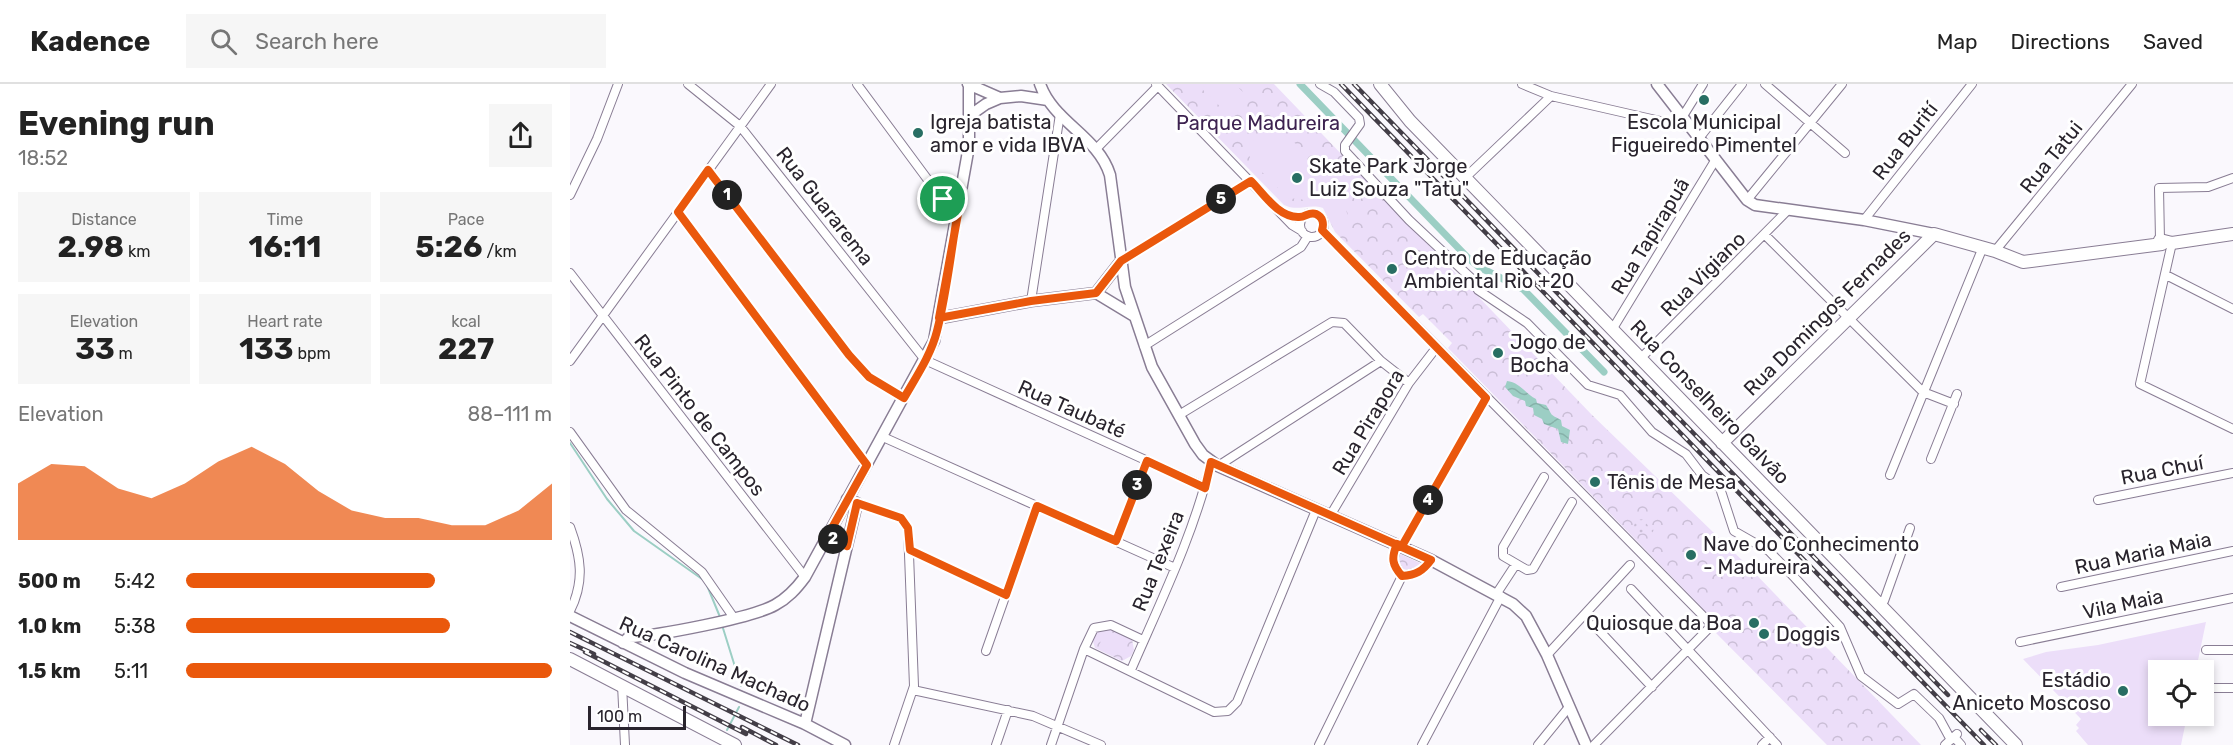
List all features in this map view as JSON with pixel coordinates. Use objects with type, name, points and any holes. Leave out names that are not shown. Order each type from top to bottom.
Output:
[{"type":"main road","name":"Rua Conselheiro Galvão","points":[[1380,84],[1410,121],[2016,745]]},
{"type":"main road","points":[[1934,234],[1989,249],[2023,262],[2162,244],[2166,241],[2233,234]]},
{"type":"main road","name":"Rua Domingos Fernades","points":[[1722,442],[1934,234]]},
{"type":"main road","points":[[570,659],[735,745]]},
{"type":"street","points":[[570,195],[597,139],[618,84]]},
{"type":"street","name":"Rua Guararema","points":[[688,84],[740,126],[925,360]]},
{"type":"street","points":[[570,361],[771,84]]},
{"type":"street","points":[[857,84],[943,199],[958,211]]},
{"type":"street","points":[[1021,96],[1034,84]]},
{"type":"street","points":[[1040,84],[1048,100],[1060,114],[1097,148],[1105,159],[1110,175],[1121,261],[1134,316],[1152,367],[1195,444],[1214,464],[1399,545],[1499,594],[1526,616],[1547,655],[1586,745]]},
{"type":"street","points":[[1047,84],[1048,100]]},
{"type":"street","points":[[1320,84],[1335,92],[1359,118],[1360,124],[1345,145],[1348,155],[1409,220],[1471,278],[1478,290],[1527,323],[1587,385],[1620,395],[1652,432],[1686,454],[1702,476],[1720,488],[1734,531],[1769,551],[1838,623],[1866,683],[1898,704],[1914,694],[1932,706],[1952,739],[1961,745]]},
{"type":"street","points":[[1522,84],[1551,96],[1696,132]]},
{"type":"street","points":[[1657,84],[1748,200],[1761,207],[1864,220],[1934,234]]},
{"type":"street","points":[[1683,116],[1703,84]]},
{"type":"street","points":[[1696,132],[1742,84]]},
{"type":"street","points":[[1765,84],[1845,153]]},
{"type":"street","points":[[1748,200],[1842,84]]},
{"type":"street","name":"Rua Burití","points":[[1864,220],[1972,84]]},
{"type":"street","name":"Rua Tatui","points":[[1890,475],[1923,392],[1989,249],[2132,84]]},
{"type":"street","points":[[635,643],[774,606],[787,597],[805,577],[827,537],[852,501],[867,465],[925,360],[939,318],[969,146],[968,85],[1000,98]]},
{"type":"street","points":[[1097,148],[1157,85],[1305,234],[1315,236],[1322,230],[1323,222],[1320,216],[1309,213],[1300,224],[1305,234],[1301,247],[1144,346]]},
{"type":"street","points":[[969,116],[986,104],[1000,98],[1021,96],[1048,100]]},
{"type":"street","points":[[1466,177],[1551,96]]},
{"type":"street","points":[[1031,301],[1060,114]]},
{"type":"street","name":"Rua Tapirapuã","points":[[1612,330],[1716,159]]},
{"type":"street","points":[[708,170],[849,355],[869,377],[904,398]]},
{"type":"street","points":[[2233,178],[2208,187],[2160,187],[2166,241],[2166,275],[2140,384],[2233,429]]},
{"type":"street","points":[[1096,293],[1121,261],[1251,181]]},
{"type":"street","points":[[943,199],[962,192]]},
{"type":"street","name":"Rua Vigiano","points":[[1641,358],[1787,211]]},
{"type":"street","points":[[678,212],[867,465]]},
{"type":"street","points":[[1283,213],[1303,218]]},
{"type":"street","points":[[1322,230],[1712,625],[1594,745]]},
{"type":"street","points":[[1765,235],[1923,392],[1954,404]]},
{"type":"street","name":"Rua Pinto de Campos","points":[[570,273],[805,577]]},
{"type":"street","points":[[2166,275],[2233,309]]},
{"type":"street","points":[[939,318],[1031,301],[1096,293],[1134,316]]},
{"type":"street","points":[[1179,415],[1332,322],[1344,323],[1381,361],[1409,383]]},
{"type":"street","name":"Rua Pirapora","points":[[1330,516],[1409,383],[1436,348]]},
{"type":"street","name":"Rua Taubaté","points":[[925,360],[1205,488]]},
{"type":"street","points":[[1214,464],[1381,361]]},
{"type":"street","points":[[1931,459],[1958,394]]},
{"type":"street","points":[[1402,576],[1393,562],[1399,545],[1486,398]]},
{"type":"street","points":[[570,432],[626,510],[702,572],[731,619]]},
{"type":"street","points":[[883,438],[1175,568]]},
{"type":"street","points":[[1116,541],[1147,461]]},
{"type":"street","name":"Rua Texeira","points":[[1131,670],[1175,568],[1214,464]]},
{"type":"street","name":"Rua Chuí","points":[[2098,500],[2233,473]]},
{"type":"street","points":[[1544,477],[1503,547],[1503,556],[1527,570],[1533,569],[1572,502]]},
{"type":"street","points":[[805,724],[847,546],[852,501]]},
{"type":"street","points":[[852,501],[901,518],[908,528],[913,690],[894,745]]},
{"type":"street","points":[[987,651],[1037,506]]},
{"type":"street","points":[[1084,650],[1131,670],[1214,712],[1228,711],[1237,702],[1316,510]]},
{"type":"street","points":[[570,527],[580,556],[581,577],[578,594],[570,611]]},
{"type":"street","points":[[1875,601],[1884,601],[1910,528]]},
{"type":"street","points":[[827,537],[847,546]]},
{"type":"street","points":[[910,550],[1006,595]]},
{"type":"street","name":"Rua Maria Maia","points":[[2061,587],[2233,551]]},
{"type":"street","points":[[1319,745],[1402,576],[1421,571],[1431,560]]},
{"type":"street","points":[[1422,745],[1516,564]]},
{"type":"street","points":[[1547,655],[1630,564]]},
{"type":"street","points":[[1631,589],[1778,745]]},
{"type":"street","name":"Vila Maia","points":[[2020,642],[2233,598]]},
{"type":"street","name":"Rua Carolina Machado","points":[[570,616],[613,638],[635,643],[845,745]]},
{"type":"street","points":[[1051,745],[1094,628],[1104,625],[1120,629],[1143,640]]},
{"type":"street","points":[[1594,625],[1652,687]]},
{"type":"street","points":[[2206,650],[2233,650]]},
{"type":"street","points":[[622,685],[625,745]]},
{"type":"street","points":[[2214,688],[2233,688]]},
{"type":"street","points":[[913,690],[1008,710],[1058,725],[1101,745]]},
{"type":"street","points":[[1538,745],[1569,707]]},
{"type":"street","points":[[996,745],[1008,710]]},
{"type":"street","points":[[1762,745],[1770,737]]},
{"type":"green space","name":"Parque Madureira","points":[[1166,84],[1274,84],[1592,415],[1744,562],[1921,745],[1827,745],[1716,633],[1721,627],[1448,348],[1452,343],[1423,314],[1419,317],[1335,232],[1323,208],[1313,206],[1294,208],[1284,205]]},
{"type":"green space","points":[[1206,84],[1235,84],[1250,99],[1232,118],[1202,89]]},
{"type":"green space","name":"Skate Park Jorge Luiz Souza \"Tatu\"","points":[[1272,130],[1278,130],[1296,144],[1313,167],[1329,180],[1335,199],[1346,210],[1348,216],[1346,221],[1341,221],[1341,225],[1338,225],[1333,209],[1326,202],[1288,198],[1250,160],[1249,144],[1257,138],[1270,139]]},
{"type":"green space","name":"Tênis de Mesa","points":[[1595,473],[1601,476],[1604,482],[1601,488],[1595,491],[1589,488],[1586,482],[1589,476]]},
{"type":"green space","points":[[1644,519],[1648,526],[1654,529],[1651,536],[1645,533],[1638,534],[1633,529],[1636,520]]},
{"type":"green space","points":[[1398,553],[1422,564],[1419,570],[1405,572],[1398,564]]},
{"type":"green space","name":"Estádio Aniceto Moscoso","points":[[2206,622],[2198,660],[2148,660],[2148,726],[2185,726],[2181,745],[2088,745],[2076,731],[2079,728],[2076,725],[2081,719],[2023,659],[2046,652],[2098,645]]},
{"type":"green space","points":[[1099,628],[1110,629],[1132,639],[1134,650],[1131,656],[1122,661],[1095,648],[1092,638]]},
{"type":"green space","points":[[1104,633],[1127,642],[1121,655],[1099,646]]},
{"type":"water","points":[[1507,381],[1519,386],[1536,399],[1537,403],[1546,405],[1552,414],[1561,420],[1562,426],[1570,430],[1568,444],[1561,442],[1558,429],[1544,424],[1542,419],[1534,415],[1533,408],[1526,406],[1525,401],[1513,396],[1505,387]]},
{"type":"waterway","points":[[1300,84],[1468,258],[1479,267],[1523,289],[1604,372]]},
{"type":"waterway","points":[[570,443],[607,499],[634,531],[702,579]]},
{"type":"waterway","points":[[706,583],[720,617]]},
{"type":"waterway","points":[[722,625],[741,686]]},
{"type":"waterway","points":[[727,730],[739,707]]},
{"type":"railway","points":[[1341,84],[1984,745]]},
{"type":"railway","points":[[1354,84],[1948,695]]},
{"type":"railway","points":[[570,632],[798,745]]},
{"type":"railway","points":[[570,643],[594,654]]},
{"type":"railway","points":[[585,652],[746,734]]},
{"type":"railway","points":[[742,727],[776,745]]},
{"type":"railway","points":[[1981,730],[1996,745]]},
{"type":"place","name":"Escola Municipal Figueiredo Pimentel","points":[[1704,100]]},
{"type":"place","name":"Igreja batista amor e vida IBVA","points":[[918,133]]},
{"type":"place","name":"Skate Park Jorge Luiz Souza \"Tatu\"","points":[[1297,178]]},
{"type":"place","name":"Centro de Educação Ambiental Rio +20","points":[[1392,269]]},
{"type":"place","name":"Jogo de Bocha","points":[[1498,353]]},
{"type":"place","name":"Tênis de Mesa","points":[[1595,482]]},
{"type":"place","name":"Nave do Conhecimento - Madureira","points":[[1691,555]]},
{"type":"place","name":"Quiosque da Boa","points":[[1754,623]]},
{"type":"place","name":"Doggis","points":[[1764,634]]},
{"type":"place","name":"Estádio Aniceto Moscoso","points":[[2123,691]]},
{"type":"route","points":[[943,199],[958,211],[946,278],[937,331],[925,360],[904,398],[869,377],[849,355],[708,170],[678,212],[867,465],[827,537],[847,546],[857,503],[901,518],[906,522],[910,550],[1006,595],[1037,506],[1116,541],[1147,461],[1205,488],[1211,462],[1316,510],[1397,544],[1431,560],[1425,568],[1417,574],[1402,576],[1395,568],[1392,557],[1397,544],[1402,546],[1486,398],[1436,348],[1334,238],[1322,230],[1323,222],[1320,216],[1309,213],[1303,218],[1283,213],[1251,181],[1121,261],[1107,282],[1096,293],[1031,301],[939,318],[946,278],[962,192],[943,199]]}]
